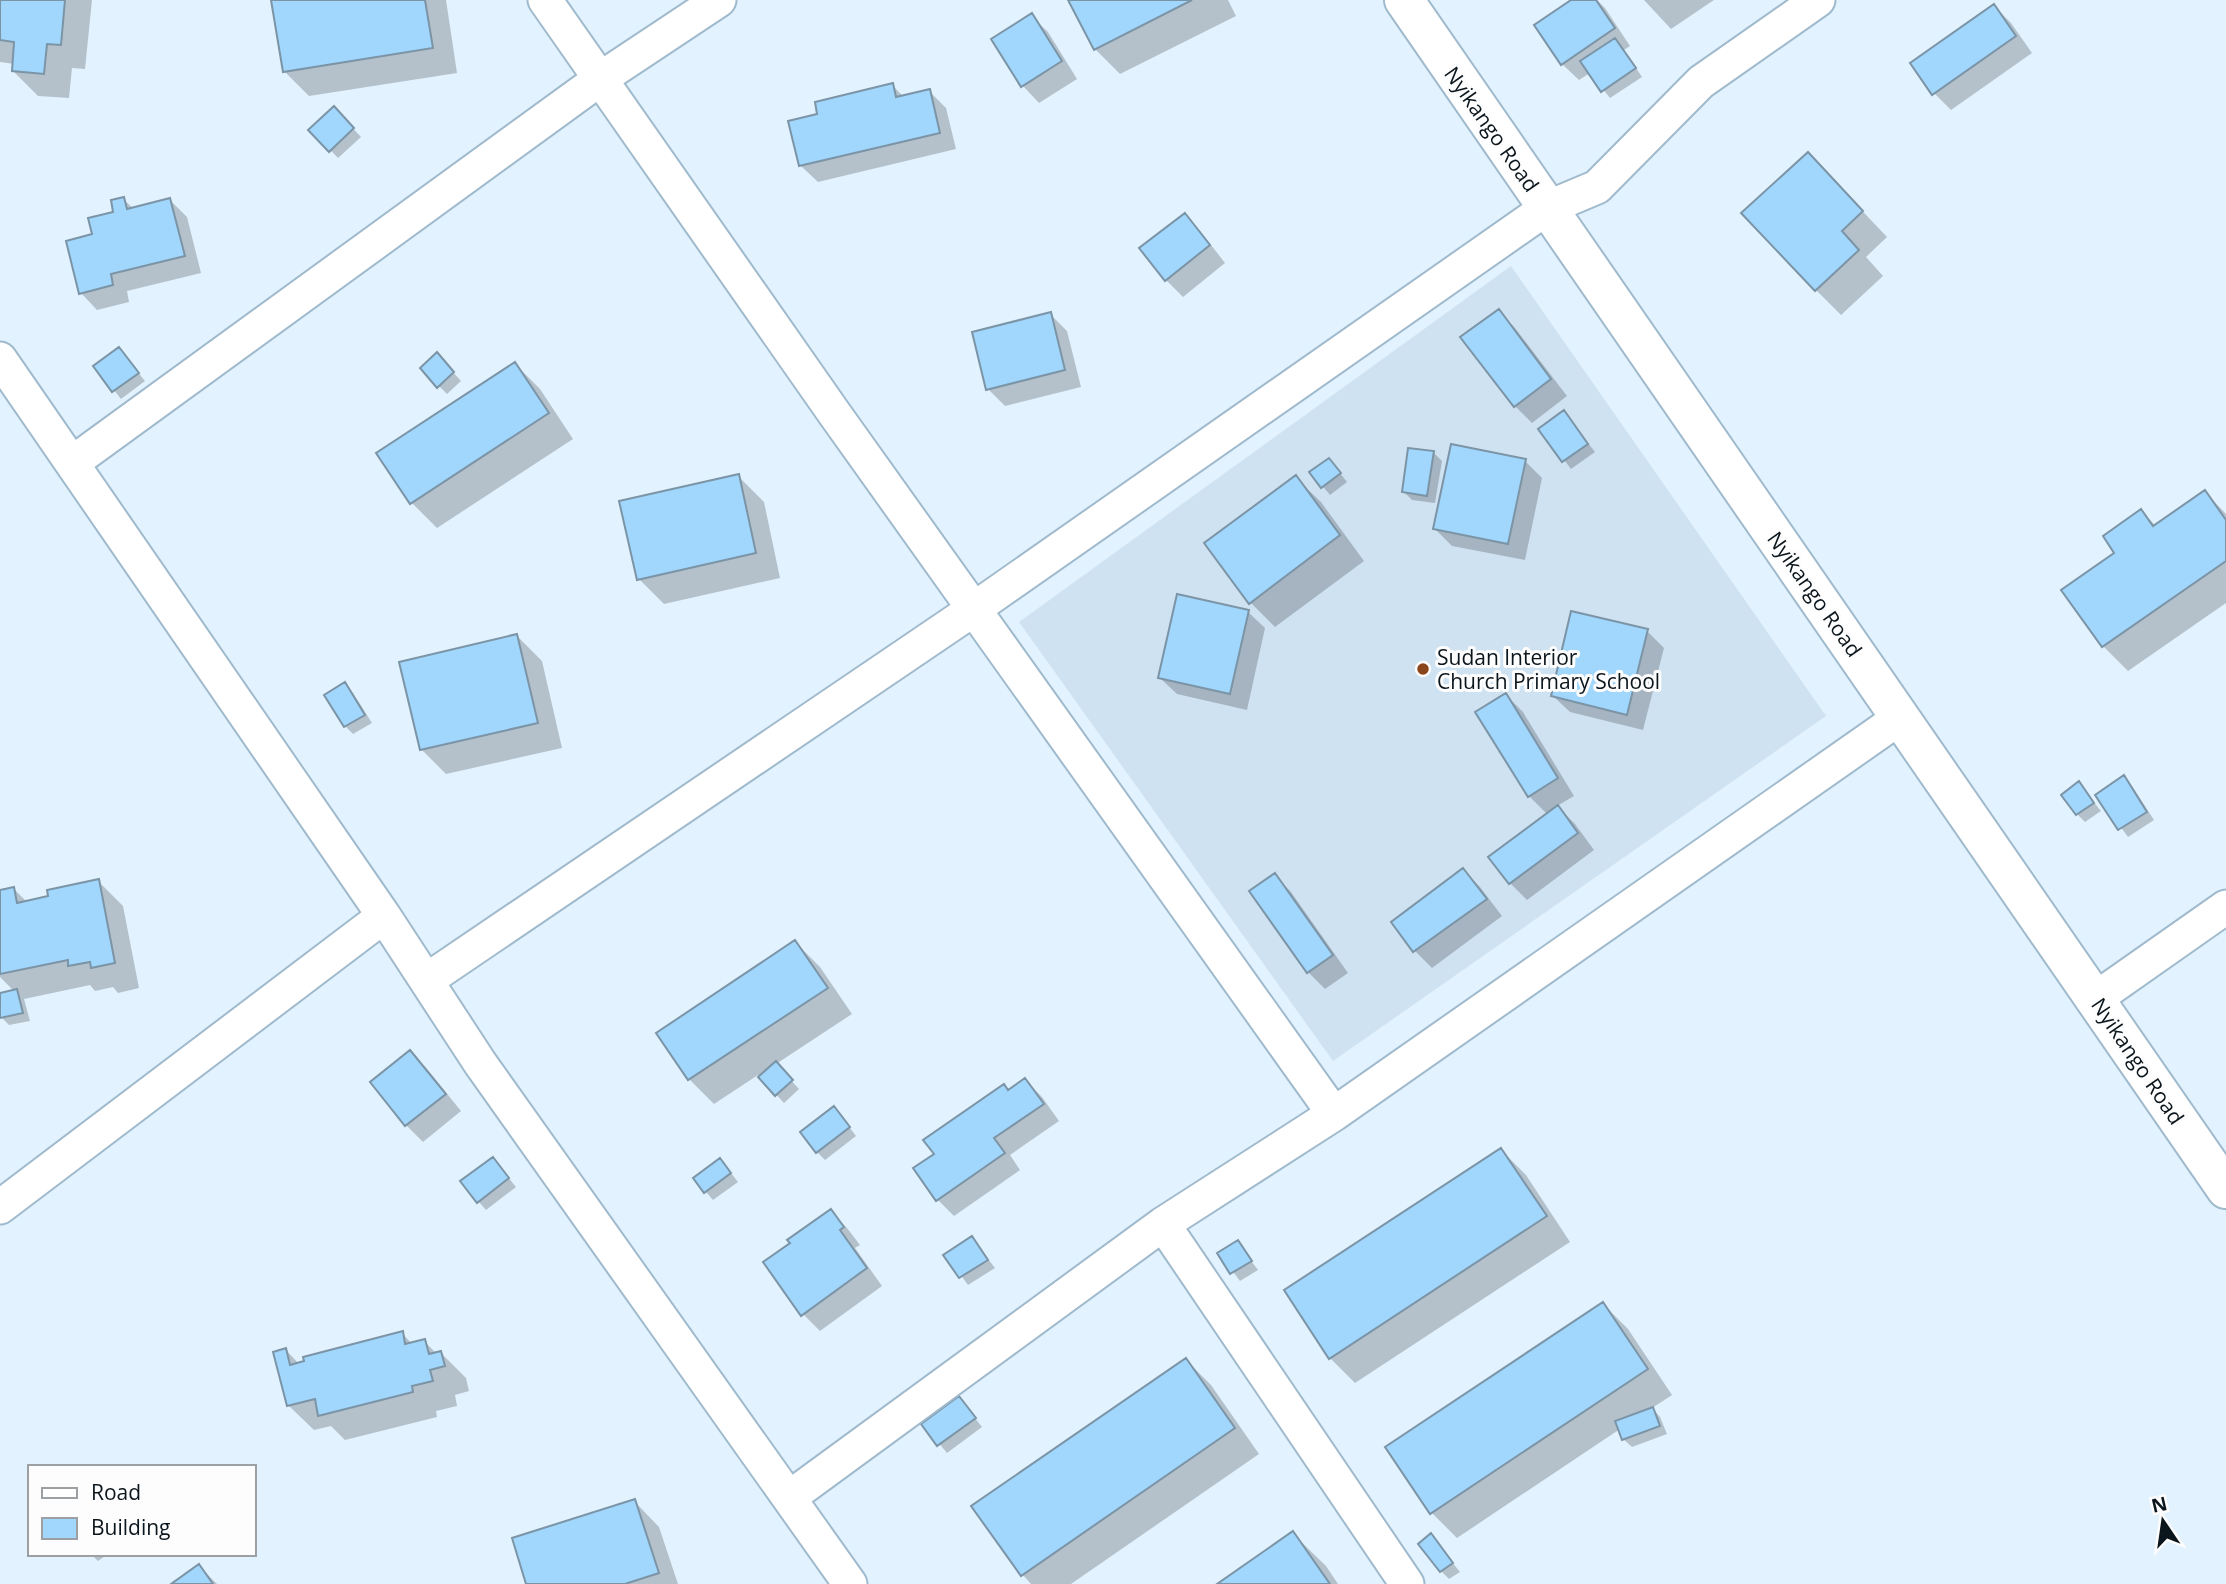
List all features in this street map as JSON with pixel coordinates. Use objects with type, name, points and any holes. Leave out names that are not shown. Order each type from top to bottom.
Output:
[{"type":"street","points":[[545,0],[1334,1114]]},
{"type":"street","points":[[72,463],[600,79],[719,0]]},
{"type":"street","name":"Nyikango Road","points":[[1404,0],[2226,1189]]},
{"type":"street","points":[[427,980],[974,609],[1547,208],[1597,187],[1701,82],[1818,0]]},
{"type":"street","points":[[0,359],[384,916],[480,1063],[850,1584]]},
{"type":"street","points":[[790,1497],[1163,1224],[1334,1114],[1901,718]]},
{"type":"street","points":[[2095,999],[2226,907]]},
{"type":"street","points":[[0,1207],[384,916]]},
{"type":"street","points":[[1163,1224],[1407,1584]]},
{"type":"shaded area","name":"Sudan Interior Church Primary School","points":[[1511,266],[1826,716],[1333,1061],[1019,622]]},
{"type":"building","points":[[0,0],[65,0],[61,45],[47,44],[44,74],[12,71],[14,42],[0,40]]},
{"type":"building","points":[[271,0],[425,0],[433,48],[283,72]]},
{"type":"building","points":[[1068,0],[1192,0],[1094,50]]},
{"type":"building","points":[[1571,0],[1596,0],[1615,28],[1561,65],[1534,25]]},
{"type":"building","points":[[1994,4],[2016,36],[1932,95],[1910,63]]},
{"type":"building","points":[[1032,13],[1062,61],[1021,87],[991,39]]},
{"type":"building","points":[[1615,38],[1636,68],[1601,92],[1580,61]]},
{"type":"building","points":[[893,83],[896,97],[930,89],[940,133],[799,166],[788,121],[817,114],[815,102]]},
{"type":"building","points":[[334,106],[354,128],[329,152],[308,130]]},
{"type":"building","points":[[1808,152],[1863,211],[1842,231],[1859,250],[1815,291],[1741,213]]},
{"type":"building","points":[[124,197],[127,209],[170,198],[185,256],[111,274],[113,285],[79,294],[66,241],[92,234],[88,218],[113,212],[111,200]]},
{"type":"building","points":[[1185,213],[1210,245],[1165,281],[1139,248]]},
{"type":"building","points":[[1499,309],[1551,379],[1514,407],[1460,337]]},
{"type":"building","points":[[1051,312],[1065,370],[986,390],[972,332]]},
{"type":"building","points":[[119,347],[139,373],[112,392],[93,366]]},
{"type":"building","points":[[437,352],[454,372],[437,388],[420,368]]},
{"type":"building","points":[[515,362],[549,413],[410,504],[376,453]]},
{"type":"building","points":[[1564,410],[1588,444],[1562,462],[1538,429]]},
{"type":"building","points":[[1451,444],[1526,459],[1508,544],[1433,529]]},
{"type":"building","points":[[1408,448],[1434,451],[1427,496],[1402,492]]},
{"type":"building","points":[[1329,458],[1341,473],[1321,488],[1309,472]]},
{"type":"building","points":[[739,474],[756,553],[637,580],[619,501]]},
{"type":"building","points":[[1296,475],[1340,535],[1249,604],[1204,543]]},
{"type":"building","points":[[2205,490],[2226,520],[2226,561],[2102,647],[2061,590],[2114,553],[2103,536],[2141,509],[2153,526]]},
{"type":"building","points":[[1177,594],[1249,610],[1230,694],[1158,678]]},
{"type":"building","points":[[1571,611],[1648,629],[1627,715],[1551,696]]},
{"type":"building","points":[[517,634],[538,723],[420,750],[399,662]]},
{"type":"building","points":[[345,682],[365,715],[344,727],[324,695]]},
{"type":"building","points":[[1506,693],[1558,778],[1528,797],[1475,712]]},
{"type":"building","points":[[2124,775],[2147,812],[2118,830],[2095,795]]},
{"type":"building","points":[[2079,781],[2094,803],[2076,815],[2061,795]]},
{"type":"building","points":[[1558,805],[1578,833],[1509,884],[1488,857]]},
{"type":"building","points":[[1463,868],[1487,899],[1413,952],[1391,922]]},
{"type":"building","points":[[1275,873],[1333,955],[1307,973],[1249,891]]},
{"type":"building","points":[[99,879],[115,963],[91,968],[90,962],[68,966],[68,960],[0,974],[0,890],[14,887],[17,903],[48,896],[47,890]]},
{"type":"building","points":[[795,940],[828,988],[688,1080],[656,1033]]},
{"type":"building","points":[[17,989],[23,1013],[0,1018],[0,993]]},
{"type":"building","points":[[410,1050],[446,1094],[405,1126],[370,1082]]},
{"type":"building","points":[[776,1061],[793,1080],[775,1096],[758,1077]]},
{"type":"building","points":[[1025,1078],[1044,1104],[994,1138],[1005,1153],[936,1201],[913,1168],[934,1154],[923,1140],[1004,1084],[1008,1090]]},
{"type":"building","points":[[834,1106],[850,1127],[816,1153],[800,1132]]},
{"type":"building","points":[[1501,1148],[1547,1216],[1329,1359],[1284,1290]]},
{"type":"building","points":[[493,1157],[509,1178],[477,1203],[460,1181]]},
{"type":"building","points":[[720,1158],[731,1173],[704,1193],[693,1178]]},
{"type":"building","points":[[831,1209],[844,1227],[840,1230],[867,1268],[801,1316],[763,1262],[790,1243],[787,1240]]},
{"type":"building","points":[[972,1236],[988,1260],[959,1278],[943,1255]]},
{"type":"building","points":[[1238,1240],[1252,1261],[1230,1274],[1217,1253]]},
{"type":"building","points":[[1603,1302],[1648,1369],[1430,1514],[1385,1447]]},
{"type":"building","points":[[403,1331],[405,1344],[425,1339],[429,1354],[441,1351],[445,1366],[430,1370],[433,1381],[412,1386],[413,1392],[318,1416],[315,1399],[287,1406],[273,1352],[286,1348],[290,1365],[304,1361],[303,1357]]},
{"type":"building","points":[[1186,1358],[1235,1428],[1021,1576],[971,1506]]},
{"type":"building","points":[[959,1396],[976,1418],[937,1446],[921,1424]]},
{"type":"building","points":[[1653,1407],[1660,1426],[1622,1440],[1615,1421]]},
{"type":"building","points":[[635,1499],[659,1573],[625,1584],[526,1584],[512,1538]]},
{"type":"building","points":[[1293,1531],[1330,1584],[1217,1584]]},
{"type":"building","points":[[1431,1533],[1453,1563],[1440,1572],[1418,1544]]},
{"type":"building","points":[[199,1564],[213,1584],[171,1584]]},
{"type":"place","name":"Sudan Interior Church Primary School","points":[[1423,669]]}]
